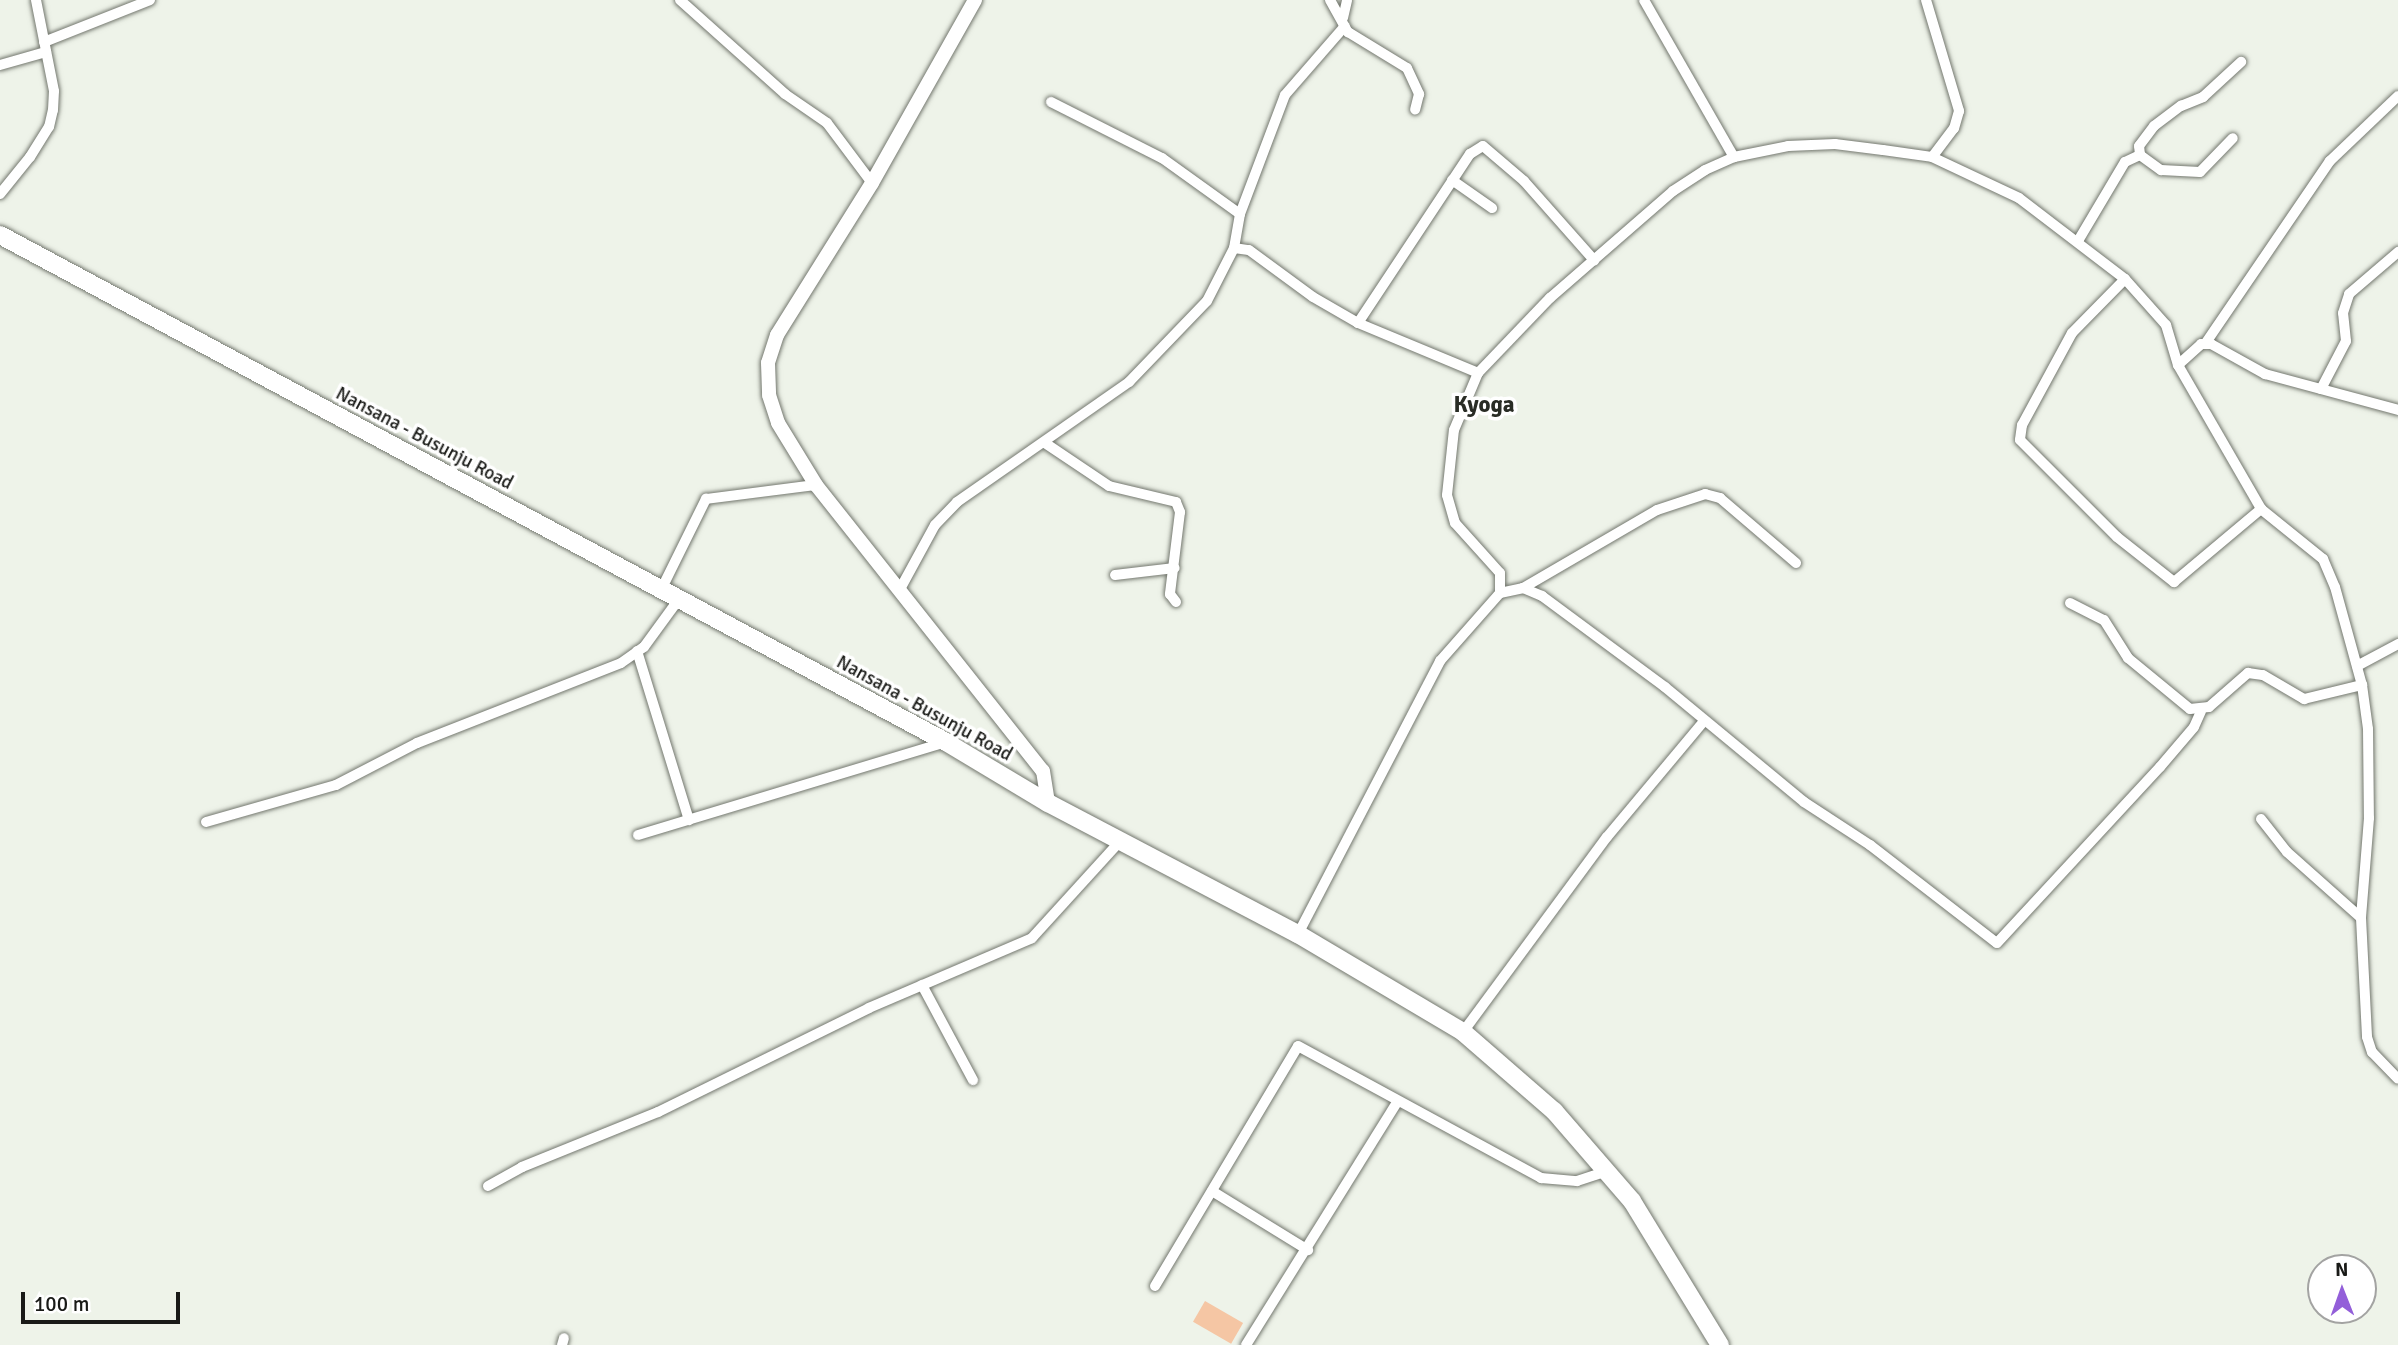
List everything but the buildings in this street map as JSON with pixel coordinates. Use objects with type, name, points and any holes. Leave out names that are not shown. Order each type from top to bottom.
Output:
[{"type":"main road","name":"Nansana - Busunju Road","points":[[0,235],[946,742],[1048,803],[1122,839],[1298,933],[1463,1032],[1554,1111],[1632,1201],[1720,1345]]},
{"type":"street","points":[[0,194],[49,127],[54,91],[36,0]]},
{"type":"street","points":[[0,65],[150,0]]},
{"type":"street","points":[[680,0],[785,94],[827,123],[872,183]]},
{"type":"street","points":[[975,0],[872,183],[778,335],[768,363],[769,395],[778,423],[816,485],[1043,771],[1048,803]]},
{"type":"street","points":[[1330,0],[1355,37],[1407,68],[1419,94],[1415,110]]},
{"type":"street","points":[[899,590],[935,525],[957,502],[1129,382],[1159,354],[1207,301],[1234,248],[1240,214],[1285,95],[1344,22],[1347,0]]},
{"type":"street","points":[[1644,0],[1734,157]]},
{"type":"street","points":[[1926,0],[1959,111],[1954,128],[1932,157]]},
{"type":"street","points":[[2232,138],[2200,172],[2191,174],[2161,170],[2140,155],[2139,146],[2154,126],[2181,106],[2203,97],[2241,62]]},
{"type":"street","points":[[2178,365],[2204,344],[2330,161],[2398,96]]},
{"type":"street","points":[[1051,102],[1162,158],[1240,214]]},
{"type":"street","points":[[1500,593],[1500,573],[1455,523],[1447,495],[1454,430],[1478,373],[1594,260],[1673,191],[1734,157],[1788,146],[1835,144],[1932,157],[2019,198],[2125,279],[2166,325],[2178,365],[2261,509],[2323,559],[2362,685],[2370,762],[2361,918],[2367,1037],[2372,1052],[2398,1079]]},
{"type":"street","points":[[1358,323],[1452,180],[1477,148],[1491,150],[1594,260]]},
{"type":"street","points":[[2078,241],[2125,162],[2140,155]]},
{"type":"street","points":[[1452,180],[1492,208]]},
{"type":"street","points":[[1234,248],[1249,250],[1313,298],[1358,323],[1478,373]]},
{"type":"street","points":[[2321,389],[2346,341],[2343,313],[2348,294],[2398,252]]},
{"type":"street","points":[[2125,279],[2073,333],[2022,425],[2020,440],[2117,537],[2174,582],[2261,509]]},
{"type":"street","points":[[2204,344],[2265,374],[2398,410]]},
{"type":"street","points":[[1045,443],[1109,486],[1176,502],[1175,568],[1170,594],[1176,602]]},
{"type":"street","points":[[661,590],[689,524],[706,499],[816,485]]},
{"type":"street","points":[[1298,933],[1440,661],[1500,593],[1522,588],[1657,510],[1704,495],[1720,498],[1796,563]]},
{"type":"street","points":[[1115,575],[1175,568]]},
{"type":"street","points":[[1522,588],[1542,596],[1665,687],[1703,722],[1997,943],[2160,767],[2194,727],[2201,710],[2248,673],[2263,676],[2304,699],[2362,685]]},
{"type":"street","points":[[206,822],[336,785],[416,743],[621,663],[637,652],[679,600]]},
{"type":"street","points":[[2070,603],[2104,620],[2129,658],[2190,709],[2201,710]]},
{"type":"street","points":[[2357,666],[2398,644]]},
{"type":"street","points":[[637,652],[689,820]]},
{"type":"street","points":[[1463,1032],[1607,837],[1703,722]]},
{"type":"street","points":[[638,835],[946,742]]},
{"type":"street","points":[[2260,819],[2287,852],[2361,918]]},
{"type":"street","points":[[488,1186],[522,1167],[658,1112],[922,985],[1032,938],[1122,839]]},
{"type":"street","points":[[922,985],[973,1080]]},
{"type":"street","points":[[1155,1286],[1298,1046],[1541,1178],[1577,1181],[1607,1171]]},
{"type":"street","points":[[1246,1345],[1308,1250],[1397,1102]]},
{"type":"street","points":[[1212,1191],[1308,1250]]},
{"type":"shaded area","points":[[1205,1301],[1243,1323],[1231,1344],[1193,1322]]},
{"type":"district","name":"Kyoga","points":[[1484,405]]}]
